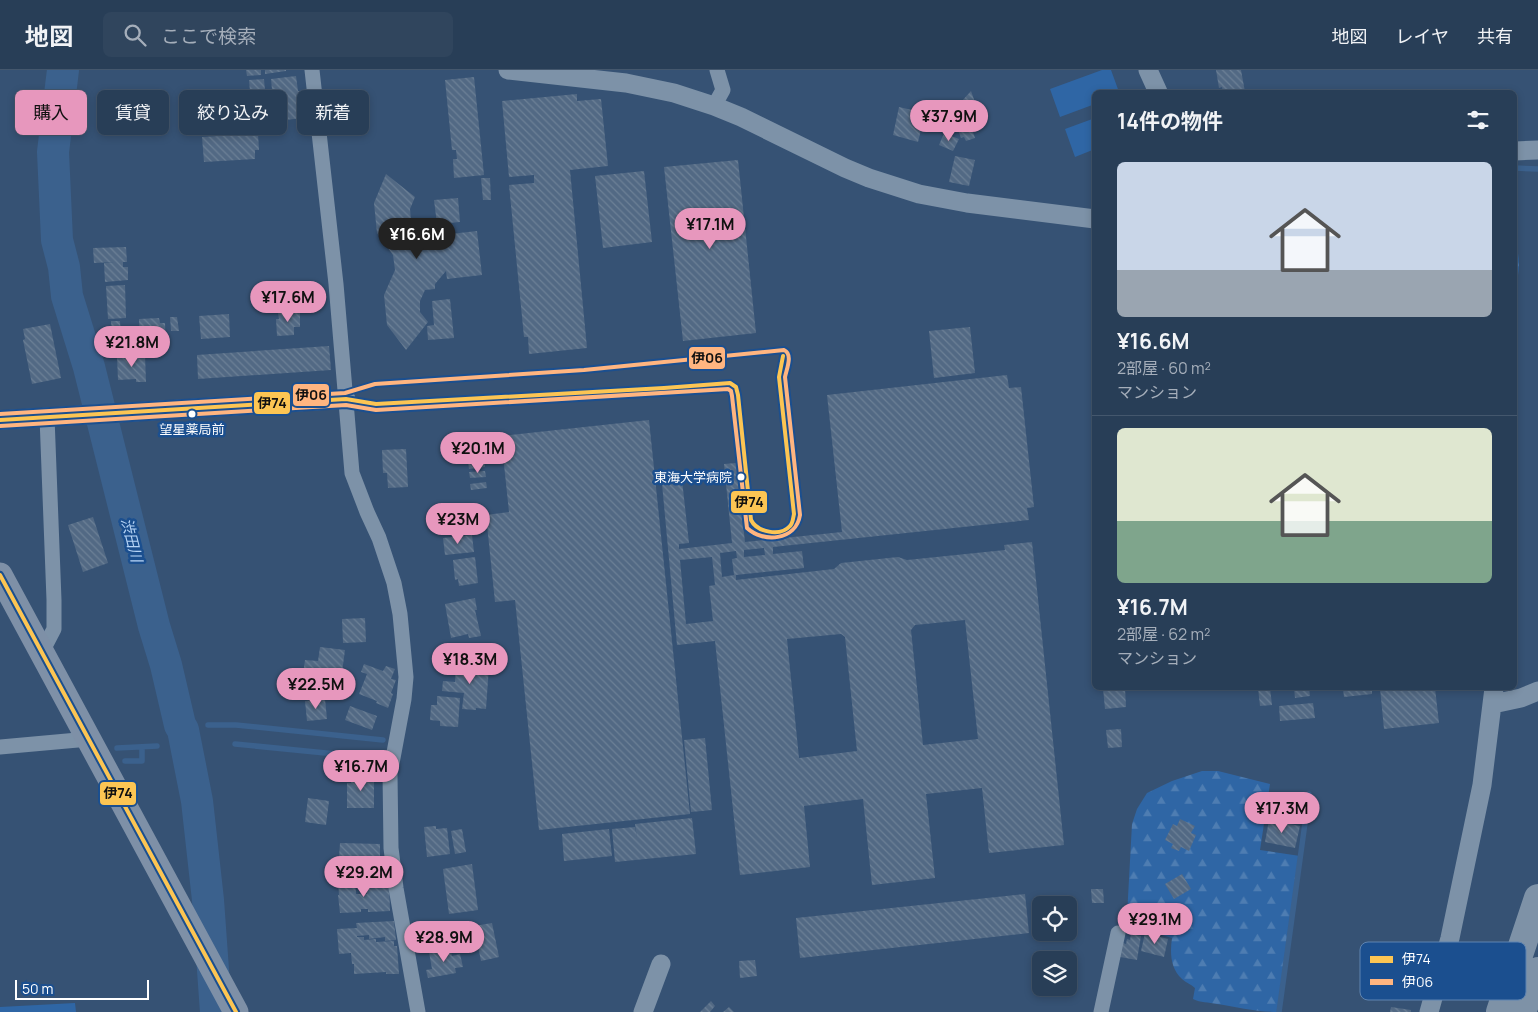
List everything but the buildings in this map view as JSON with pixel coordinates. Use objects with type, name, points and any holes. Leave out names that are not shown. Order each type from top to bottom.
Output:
[{"type":"highway","points":[[0,575],[236,1012]]},
{"type":"highway","points":[[1523,942],[1538,898]]},
{"type":"highway","points":[[1522,1012],[1538,971]]},
{"type":"highway","points":[[1500,1012],[1504,1000]]},
{"type":"street","points":[[312,70],[337,289],[352,473],[379,538],[394,583],[400,614],[406,677],[404,699],[390,774],[391,848],[396,888],[418,1012]]},
{"type":"street","points":[[508,70],[626,83],[674,93],[714,106],[869,178],[919,194],[967,203],[1092,219]]},
{"type":"street","points":[[714,106],[723,90],[717,70]]},
{"type":"street","points":[[1148,70],[1157,90]]},
{"type":"street","points":[[1517,151],[1538,150]]},
{"type":"street","points":[[0,420],[346,399]]},
{"type":"street","points":[[42,652],[54,629],[47,418]]},
{"type":"street","points":[[1449,942],[1477,813],[1494,696],[1521,698],[1538,691]]},
{"type":"street","points":[[0,747],[89,739]]},
{"type":"street","points":[[1101,1012],[1118,933]]},
{"type":"street","points":[[642,1012],[661,964]]},
{"type":"green space","points":[[1102,70],[1111,70],[1118,90],[1092,90],[1092,105],[1060,117],[1050,89]]},
{"type":"green space","points":[[1092,119],[1092,150],[1075,157],[1065,129]]},
{"type":"green space","points":[[1517,249],[1518,253],[1519,268],[1517,279]]},
{"type":"green space","points":[[1202,771],[1218,771],[1270,784],[1260,850],[1300,856],[1278,1012],[1247,1009],[1193,999],[1195,988],[1178,975],[1173,965],[1171,954],[1172,938],[1136,927],[1127,916],[1132,824],[1137,809],[1147,793],[1172,781]]},
{"type":"green space","points":[[75,1003],[76,1012],[0,1012],[0,1007]]},
{"type":"waterway","name":"渋田川","points":[[63,70],[53,152],[57,240],[64,267],[67,296],[89,367],[154,626],[166,665],[180,725],[183,730],[197,801],[208,900],[216,1012]]},
{"type":"waterway","points":[[1517,168],[1538,169]]},
{"type":"waterway","points":[[208,725],[236,725],[383,740]]},
{"type":"waterway","points":[[183,730],[195,726]]},
{"type":"waterway","points":[[235,744],[386,759]]},
{"type":"waterway","points":[[117,748],[157,746]]},
{"type":"waterway","points":[[125,761],[142,761],[142,747]]},
{"type":"waterway","points":[[1279,1012],[1309,794]]},
{"type":"transit line","name":"伊06","points":[[0,414],[345,393],[375,384],[584,370],[784,350],[789,358],[785,377],[800,515],[797,524],[792,530],[778,537],[761,536],[747,528],[732,396],[731,391],[728,389],[376,410],[346,405],[0,426]]},
{"type":"transit line","name":"伊74","points":[[0,420],[346,399],[376,404],[730,383],[736,387],[738,395],[751,520],[758,528],[775,532],[790,526],[794,514],[779,377],[783,356]]},
{"type":"transit line","name":"伊74","points":[[0,575],[236,1012]]},
{"type":"place","name":"望星薬局前","points":[[192,414]]},
{"type":"place","name":"東海大学病院","points":[[741,477]]}]
